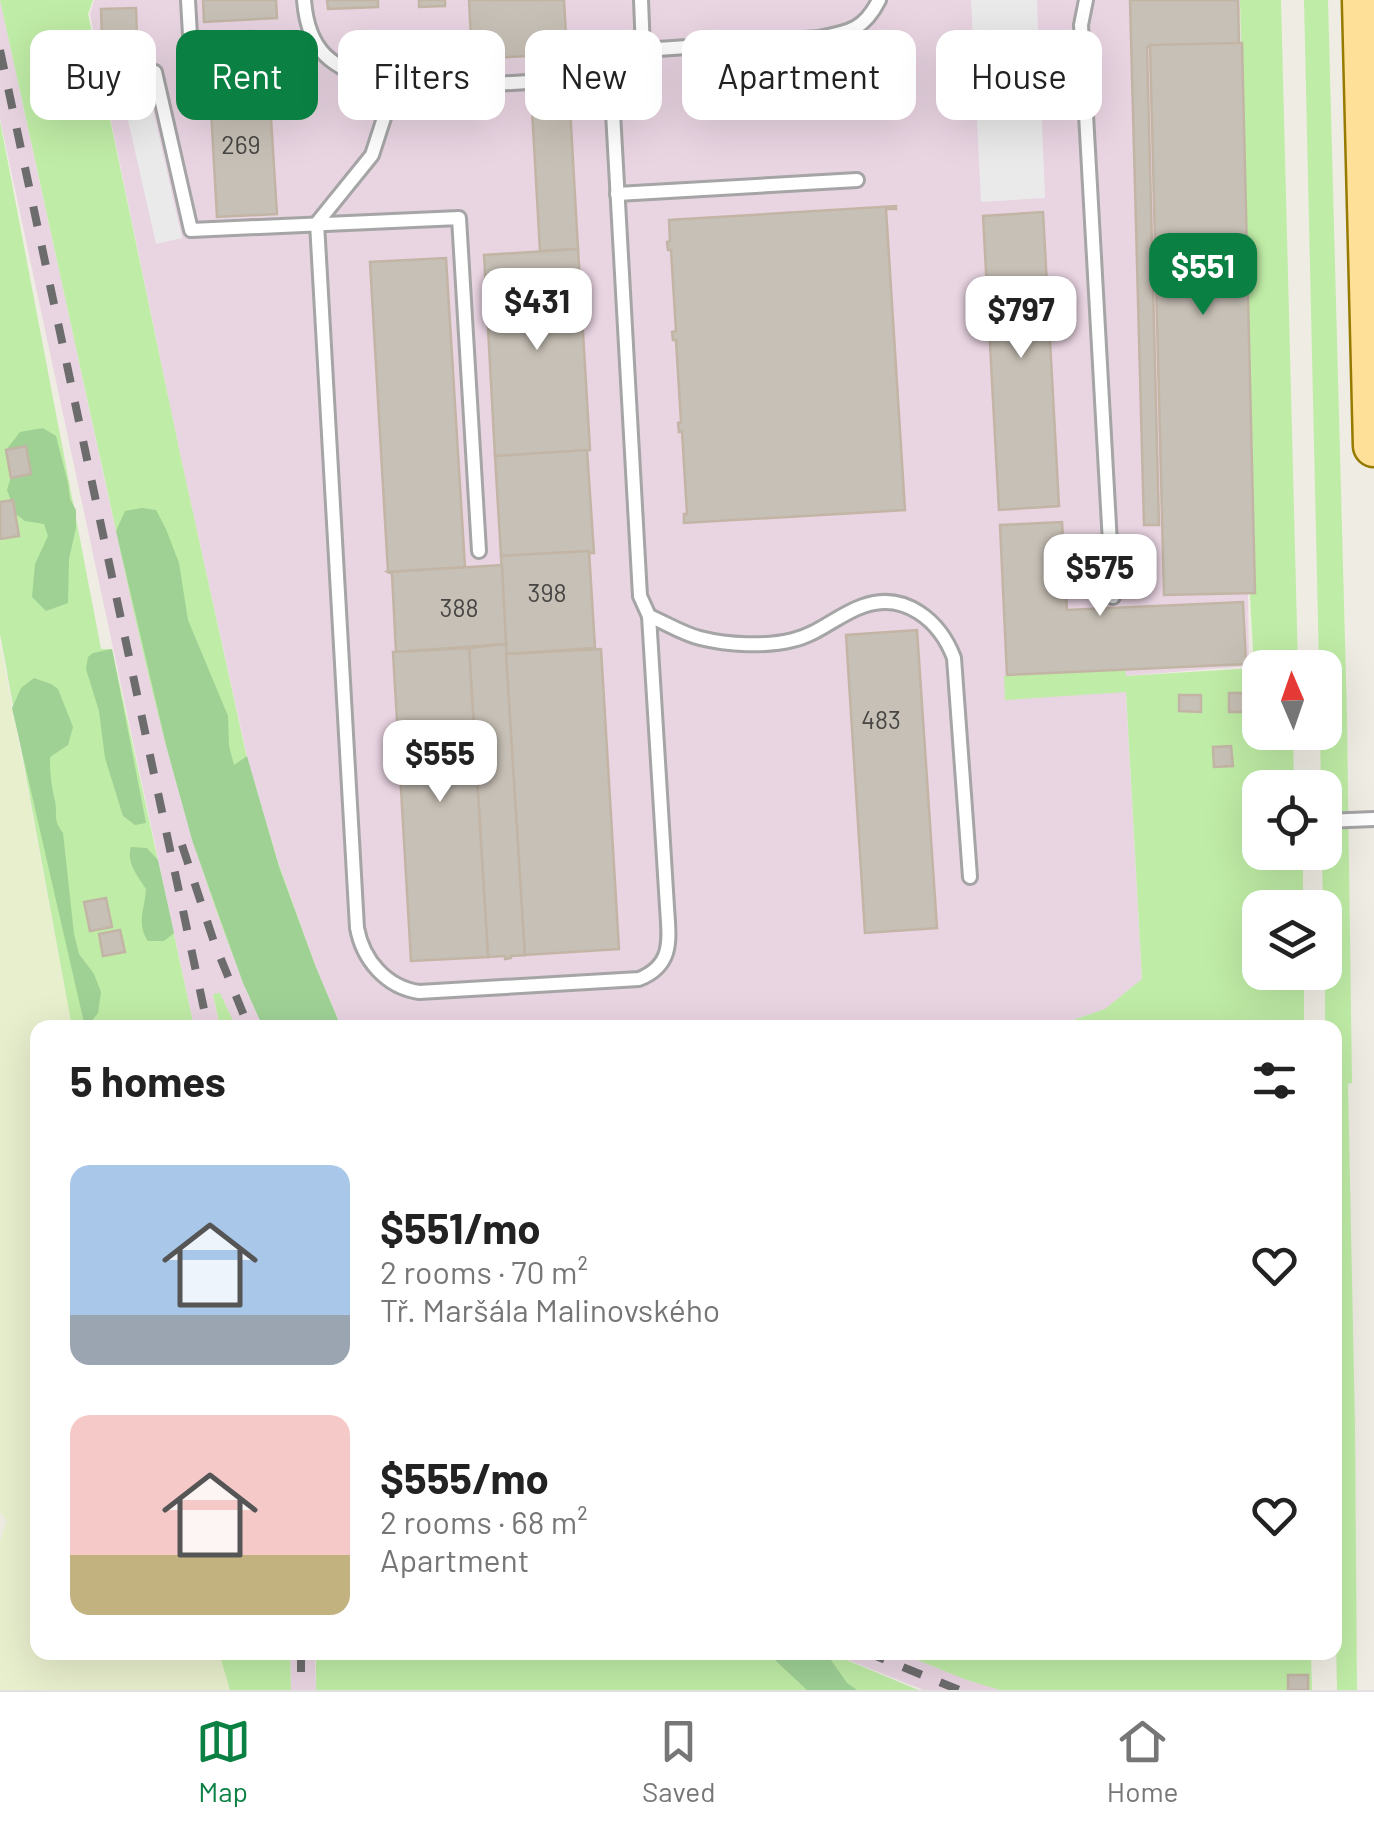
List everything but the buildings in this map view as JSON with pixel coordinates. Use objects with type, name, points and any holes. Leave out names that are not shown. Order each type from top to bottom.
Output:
[{"type":"main road","points":[[1362,0],[1372,195],[1374,446]]},
{"type":"lane","points":[[188,0],[190,30]]},
{"type":"lane","points":[[304,0],[313,38],[330,63],[338,66]]},
{"type":"lane","points":[[641,0],[642,30]]},
{"type":"lane","points":[[662,49],[846,33],[861,25],[878,0]]},
{"type":"lane","points":[[1086,0],[1081,25],[1113,597]]},
{"type":"lane","points":[[156,76],[191,230],[459,218],[479,551]]},
{"type":"lane","points":[[384,120],[372,155],[317,223],[358,928],[364,951],[381,974],[401,988],[419,992],[632,980],[648,976],[668,952],[650,616],[640,596],[614,120]]},
{"type":"lane","points":[[618,194],[857,180]]},
{"type":"lane","points":[[650,616],[698,638],[748,644],[794,640],[862,606],[882,602],[914,609],[928,618],[941,631],[954,658],[970,877]]},
{"type":"lane","points":[[1342,820],[1374,819]]},
{"type":"shaded area","points":[[0,0],[166,745],[192,840],[260,1020],[233,1020],[220,993],[213,995],[218,1020],[193,1020],[0,119]]},
{"type":"shaded area","points":[[94,0],[1240,0],[1249,650],[1242,650],[1242,667],[1125,676],[1142,980],[1106,1009],[1074,1020],[338,1020],[278,862],[247,756],[111,120],[156,120],[156,30],[93,30],[90,14]]},
{"type":"shaded area","points":[[971,0],[1037,0],[1038,30],[972,30]]},
{"type":"shaded area","points":[[128,120],[155,120],[182,238],[156,244]]},
{"type":"shaded area","points":[[977,120],[1042,120],[1045,198],[981,202]]},
{"type":"shaded area","points":[[290,1660],[315,1660],[316,1690],[291,1690]]},
{"type":"shaded area","points":[[848,1660],[917,1660],[1000,1690],[924,1690]]},
{"type":"green space","points":[[0,0],[93,0],[88,14],[91,30],[30,30],[30,120],[110,120],[247,758],[278,862],[338,1020],[260,1020],[212,897],[171,762],[137,626]]},
{"type":"green space","points":[[1240,0],[1281,0],[1298,650],[1253,650],[1250,596],[1255,549]]},
{"type":"green space","points":[[1304,0],[1328,0],[1347,717],[1357,1690],[1337,1690],[1336,1660],[1342,1660],[1342,1020],[1325,1020],[1325,990],[1342,990],[1342,890],[1323,890],[1322,870],[1342,870],[1342,770],[1321,770],[1320,750],[1342,750],[1342,650],[1319,650]]},
{"type":"green space","points":[[0,121],[101,649],[112,649],[192,1020],[71,1020],[0,634]]},
{"type":"green space","points":[[43,428],[56,436],[76,510],[68,603],[46,611],[32,597],[35,564],[48,536],[44,524],[25,521],[16,514],[7,490],[11,477],[6,450],[20,432]]},
{"type":"green space","points":[[156,510],[166,529],[179,563],[188,620],[228,716],[234,765],[247,756],[279,867],[338,1020],[260,1020],[243,983],[192,840],[166,745],[116,531],[125,511]]},
{"type":"green space","points":[[0,643],[71,1020],[30,1020],[30,1660],[221,1660],[230,1690],[0,1690],[0,1541],[7,1521],[0,1512]]},
{"type":"green space","points":[[112,649],[146,823],[135,825],[123,816],[105,758],[99,711],[86,669],[93,653]]},
{"type":"green space","points":[[1242,669],[1242,750],[1293,750],[1294,770],[1242,770],[1242,870],[1303,870],[1303,890],[1242,890],[1242,990],[1304,990],[1304,1020],[1073,1020],[1105,1009],[1142,979],[1126,692],[1005,700],[1004,676],[1125,670],[1126,676]]},
{"type":"green space","points":[[34,678],[58,689],[73,727],[68,745],[50,757],[50,769],[56,821],[63,833],[74,934],[79,954],[101,992],[98,1013],[92,1020],[83,1020],[12,708],[21,688]]},
{"type":"green space","points":[[131,847],[147,848],[158,860],[174,933],[164,941],[148,941],[144,934],[146,889],[131,864]]},
{"type":"green space","points":[[220,993],[233,1020],[219,1020],[213,994]]},
{"type":"green space","points":[[221,1660],[290,1660],[291,1690],[230,1690]]},
{"type":"green space","points":[[316,1660],[847,1660],[918,1690],[316,1690]]},
{"type":"green space","points":[[831,1660],[857,1690],[807,1690],[776,1661]]},
{"type":"green space","points":[[917,1660],[1311,1660],[1312,1690],[1308,1690],[1307,1675],[1288,1675],[1288,1690],[1000,1690]]},
{"type":"railway","points":[[0,50],[206,1020]]},
{"type":"railway","points":[[182,845],[214,942],[246,1020]]},
{"type":"railway","points":[[301,1660],[301,1690]]},
{"type":"railway","points":[[886,1660],[959,1690]]}]
